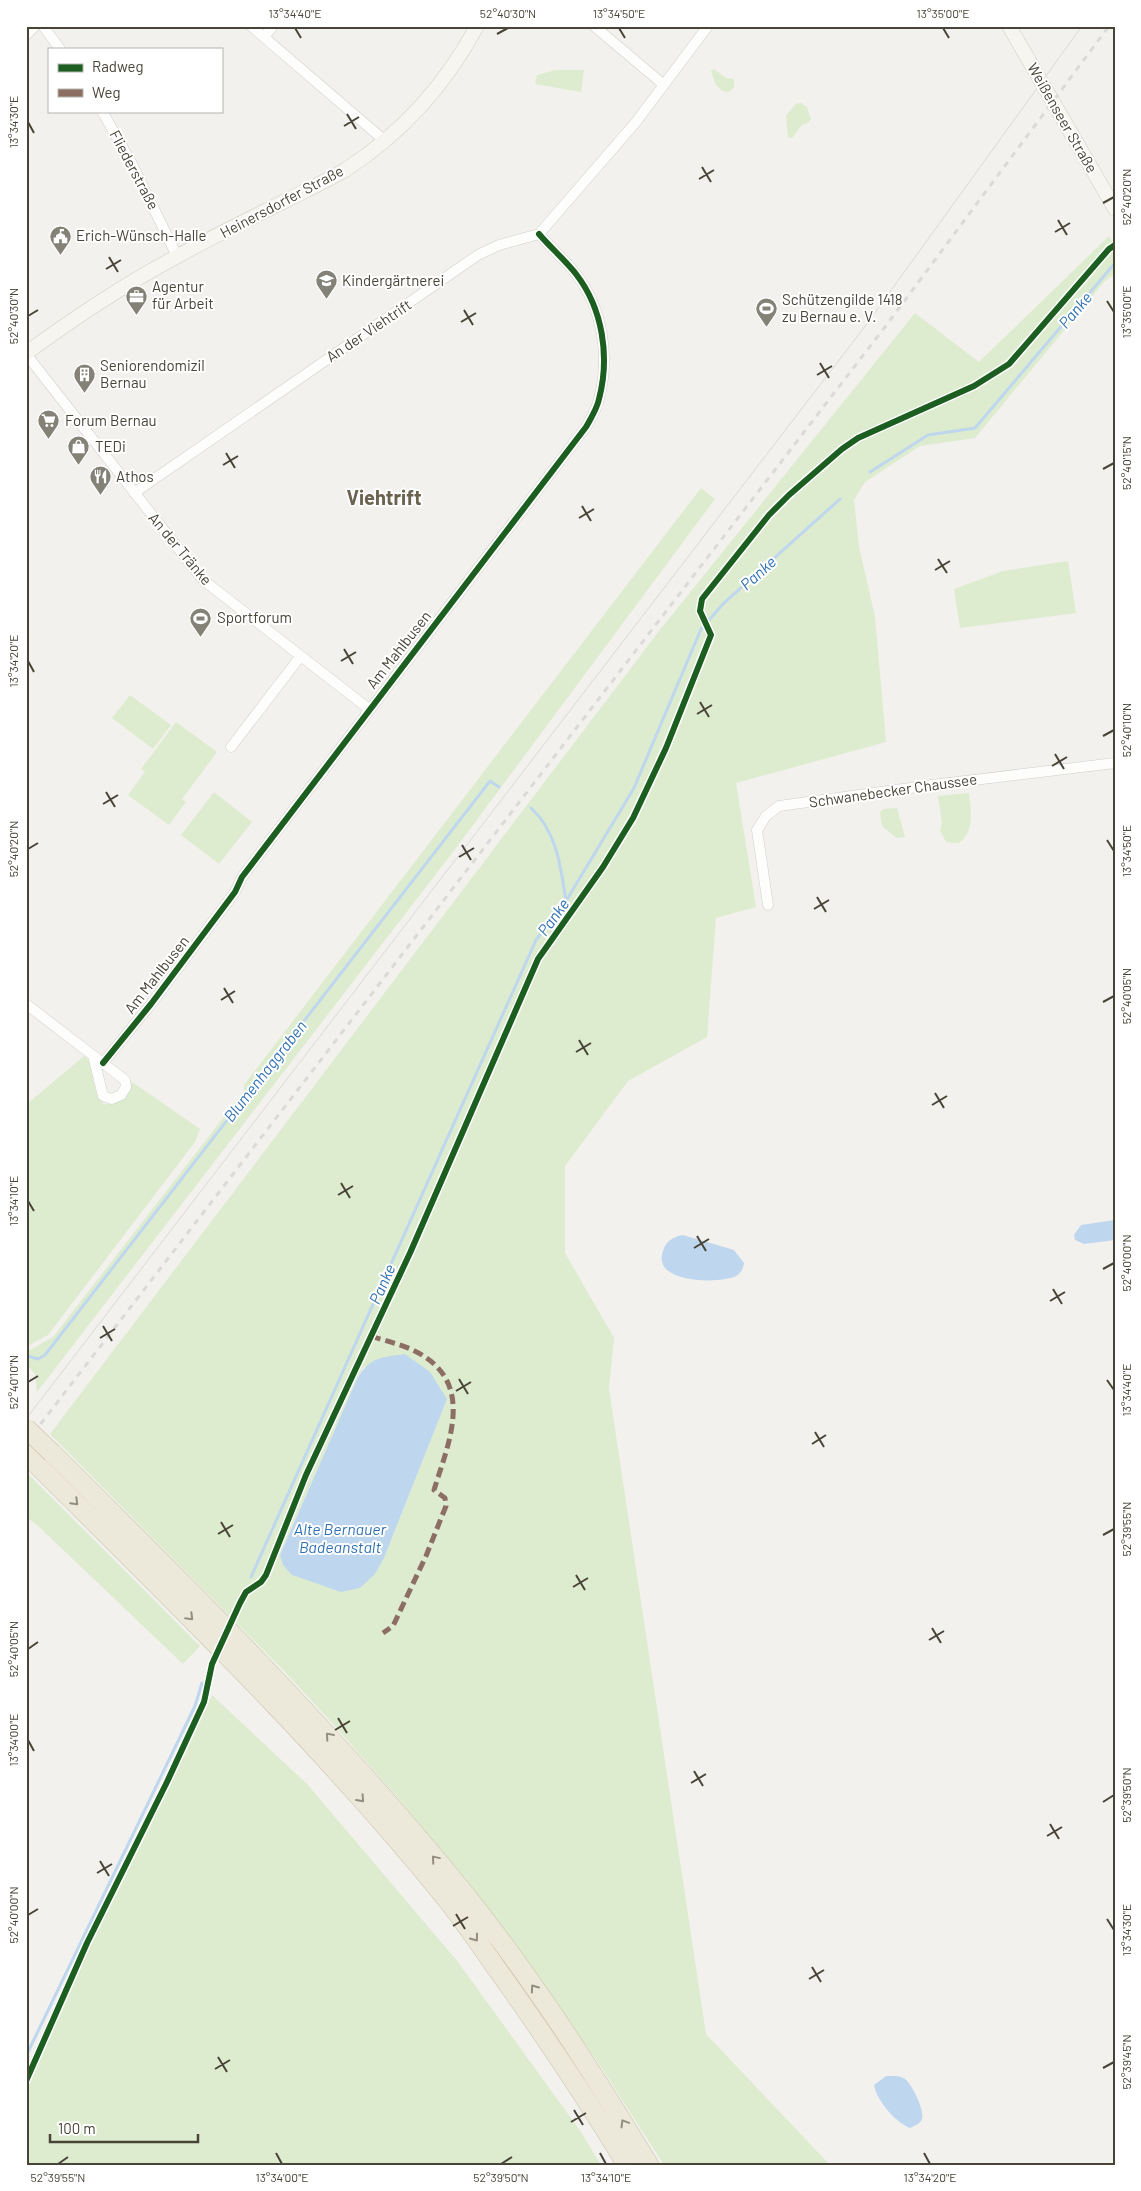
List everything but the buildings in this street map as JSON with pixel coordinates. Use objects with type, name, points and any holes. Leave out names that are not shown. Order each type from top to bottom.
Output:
[{"type":"highway","points":[[26,1428],[46,1460],[365,1803],[449,1902],[520,2000],[591,2106],[626,2165]]},
{"type":"highway","points":[[26,1454],[46,1460],[230,1631],[306,1710],[457,1884],[533,1986],[606,2093],[649,2165]]},
{"type":"main road","name":"Heinersdorfer Straße","points":[[26,354],[90,308],[177,256],[351,166],[385,141],[433,92],[456,63],[477,26]]},
{"type":"main road","name":"Weißenseer Straße","points":[[1009,26],[1110,189],[1115,209]]},
{"type":"street","points":[[26,35],[36,26]]},
{"type":"street","points":[[43,26],[59,48]]},
{"type":"street","points":[[251,26],[385,141]]},
{"type":"street","points":[[264,37],[273,26]]},
{"type":"street","points":[[594,26],[664,85]]},
{"type":"street","points":[[539,234],[607,157],[708,26]]},
{"type":"street","name":"Fliederstraße","points":[[103,112],[132,164],[177,256]]},
{"type":"street","name":"An der Viehtrift","points":[[134,493],[478,255],[499,245],[539,234]]},
{"type":"street","name":"Am Mahlbusen","points":[[103,1063],[179,968],[235,892],[246,872],[586,427],[599,400],[604,369],[603,338],[600,323],[578,276],[539,234]]},
{"type":"street","name":"An der Tränke","points":[[26,354],[203,580],[369,709]]},
{"type":"street","points":[[231,747],[300,657]]},
{"type":"street","name":"Schwanebecker Chaussee","points":[[768,905],[757,830],[766,816],[779,806],[1115,763]]},
{"type":"street","points":[[26,1004],[94,1056],[125,1080],[126,1088],[121,1095],[112,1099],[103,1096],[94,1056]]},
{"type":"green space","points":[[714,69],[726,78],[734,79],[734,87],[729,92],[722,91],[716,85],[711,71]]},
{"type":"green space","points":[[555,70],[584,70],[581,92],[535,84],[537,75]]},
{"type":"green space","points":[[801,103],[807,107],[811,119],[808,123],[802,125],[792,138],[788,137],[786,115],[796,104]]},
{"type":"green space","points":[[1109,236],[1115,246],[1115,273],[1104,282],[975,438],[920,446],[865,482],[854,500],[859,546],[875,617],[886,742],[736,783],[756,907],[716,918],[707,1037],[628,1081],[565,1166],[565,1253],[614,1338],[609,1389],[706,2034],[830,2165],[664,2165],[601,2067],[541,1980],[465,1878],[399,1799],[284,1671],[50,1434],[659,631],[915,313],[979,362]],"holes":[[[364,1367],[447,1399],[384,1558],[375,1574],[280,1555]]]},
{"type":"green space","points":[[701,488],[715,499],[456,848],[37,1392],[35,1374],[26,1363],[26,1352],[53,1337],[244,1091],[244,1085]]},
{"type":"green space","points":[[1068,561],[1076,613],[960,628],[954,589],[1003,571]]},
{"type":"green space","points":[[130,695],[171,725],[153,749],[112,718]]},
{"type":"green space","points":[[176,722],[217,752],[182,799],[186,802],[169,825],[128,795],[145,772],[141,769]]},
{"type":"green space","points":[[214,792],[252,822],[219,864],[181,835]]},
{"type":"green space","points":[[969,793],[971,820],[968,833],[959,843],[946,842],[940,830],[942,823],[938,796]]},
{"type":"green space","points":[[897,808],[905,837],[896,838],[882,826],[880,812],[883,809]]},
{"type":"green space","points":[[84,1056],[87,1058],[97,1093],[104,1104],[114,1103],[123,1099],[131,1088],[132,1082],[200,1129],[195,1142],[48,1335],[26,1347],[26,1105]]},
{"type":"green space","points":[[26,1472],[200,1646],[183,1664],[37,1525],[26,1517]]},
{"type":"green space","points":[[212,1695],[308,1785],[458,1962],[581,2132],[601,2165],[26,2165],[26,2087],[133,1854]]},
{"type":"water","points":[[1115,1220],[1115,1240],[1084,1244],[1075,1240],[1074,1235],[1081,1225]]},
{"type":"water","points":[[683,1235],[734,1250],[744,1263],[741,1271],[736,1276],[728,1279],[703,1280],[677,1276],[667,1270],[662,1262],[664,1248],[670,1240]]},
{"type":"water","name":"Alte Bernauer Badeanstalt","points":[[405,1354],[430,1372],[447,1399],[384,1558],[375,1574],[360,1588],[341,1592],[292,1575],[283,1565],[280,1555],[357,1379],[367,1366],[377,1359]]},
{"type":"water","points":[[886,2076],[901,2077],[911,2086],[922,2110],[922,2119],[917,2125],[910,2128],[898,2121],[879,2098],[874,2085]]},
{"type":"waterway","name":"Panke","points":[[870,472],[928,435],[975,428],[1115,263]]},
{"type":"waterway","name":"Panke","points":[[251,1577],[536,940],[566,901],[634,788],[701,629],[724,603],[840,499]]},
{"type":"waterway","name":"Blumenhaggraben","points":[[28,1356],[38,1359],[45,1355],[490,781],[499,787]]},
{"type":"waterway","points":[[531,808],[540,817],[552,839],[560,864],[566,901]]},
{"type":"waterway","name":"Panke","points":[[26,2056],[195,1706],[202,1683]]},
{"type":"tram line","points":[[26,1419],[866,325],[1082,26]]},
{"type":"railway","points":[[26,1443],[888,323],[1109,26]]},
{"type":"marked path","points":[[371,1336],[406,1347],[425,1357],[440,1370],[449,1385],[453,1402],[450,1437],[434,1490],[445,1498],[446,1506],[426,1556],[393,1626],[383,1633]]},
{"type":"cycle path","points":[[103,1063],[151,1004],[235,892],[242,877],[586,427],[594,413],[599,399],[604,367],[604,350],[598,318],[593,302],[576,274],[539,234]]},
{"type":"cycle path","points":[[26,2081],[87,1943],[167,1782],[204,1702],[212,1664],[240,1603],[246,1592],[261,1582],[266,1575],[306,1475],[410,1253],[538,959],[603,867],[633,818],[666,748],[711,635],[700,611],[702,599],[769,515],[842,449],[858,438],[974,386],[1009,364],[1109,249],[1115,245]]},
{"type":"place","name":"Erich-Wünsch-Halle","points":[[60,255]]},
{"type":"place","name":"Kindergärtnerei","points":[[326,300]]},
{"type":"place","name":"Agentur für Arbeit","points":[[136,315]]},
{"type":"place","name":"Schützengilde 1418 zu Bernau e. V.","points":[[766,328]]},
{"type":"place","name":"Seniorendomizil Bernau","points":[[84,394]]},
{"type":"place","name":"Forum Bernau","points":[[49,440]]},
{"type":"place","name":"TEDi","points":[[79,466]]},
{"type":"place","name":"Athos","points":[[100,496]]},
{"type":"place","name":"Sportforum","points":[[201,637]]},
{"type":"district","name":"Viehtrift","points":[[384,498]]}]
